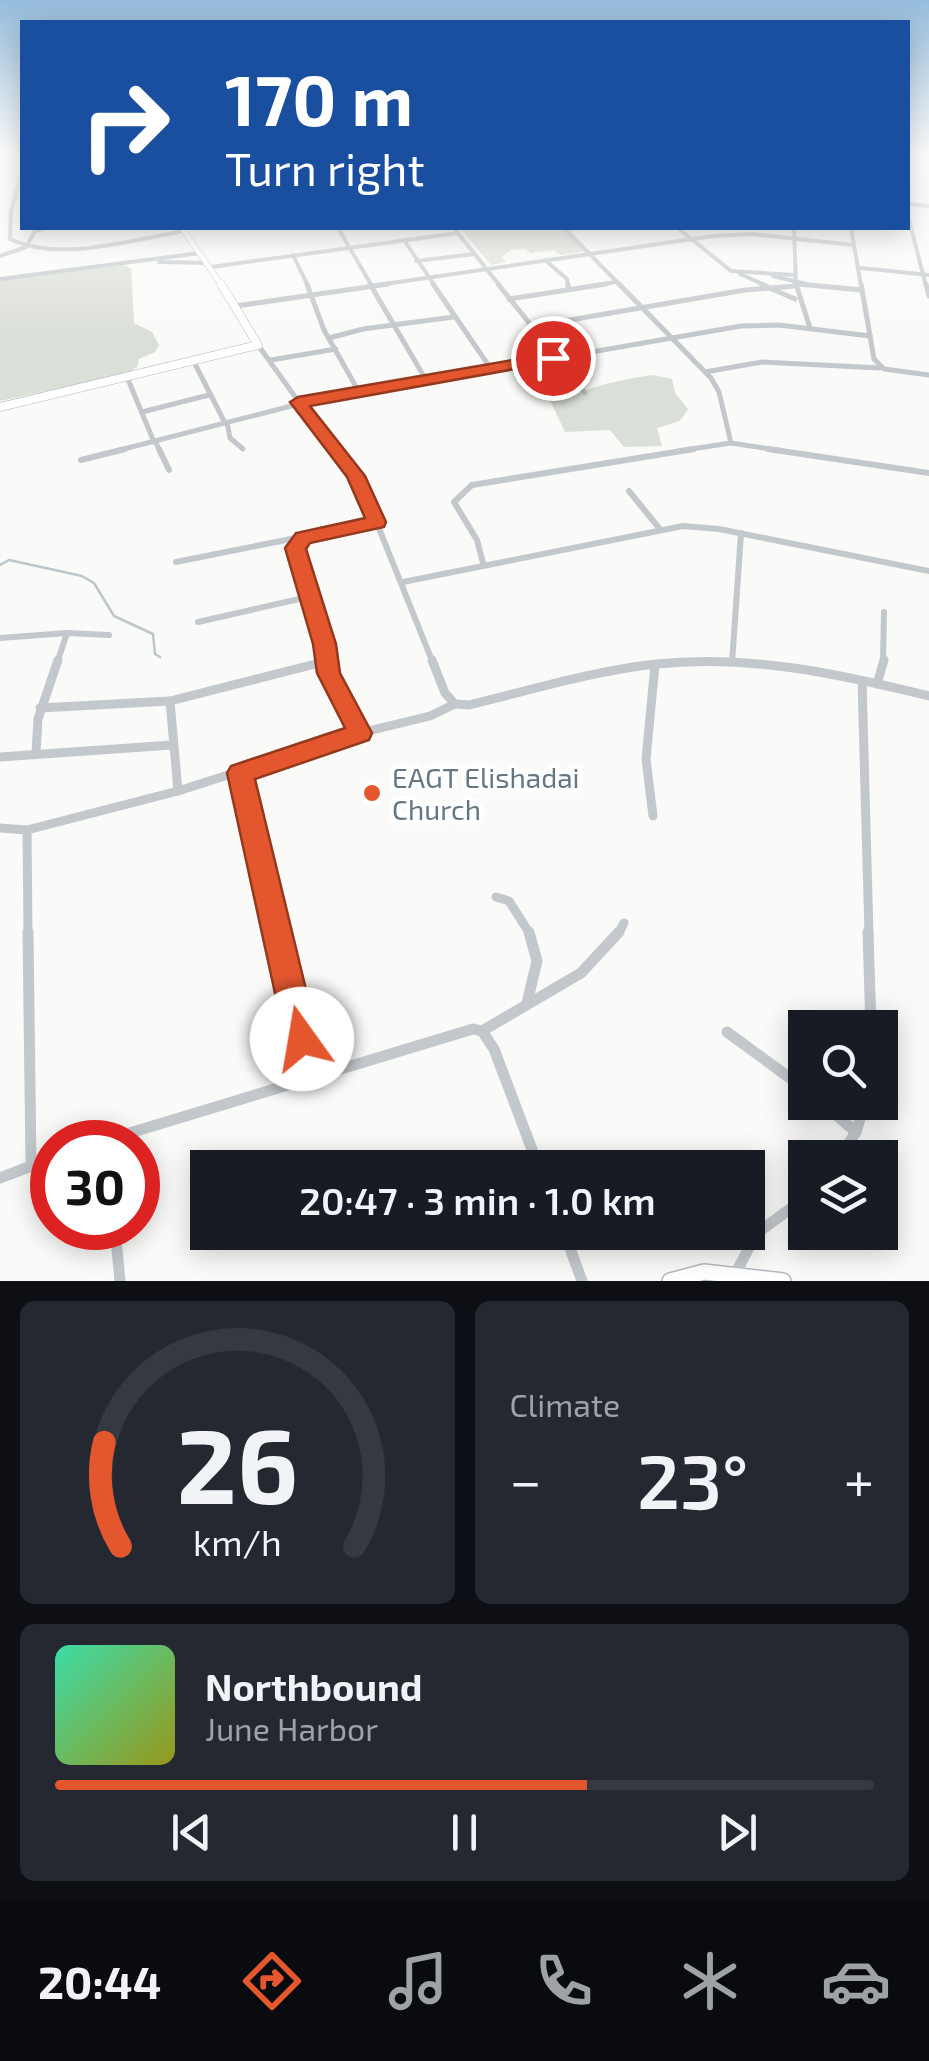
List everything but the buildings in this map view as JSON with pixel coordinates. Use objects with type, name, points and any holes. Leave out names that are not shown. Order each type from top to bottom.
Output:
[{"type":"street","points":[[11,216],[8,228],[12,241],[26,247]]},
{"type":"street","points":[[910,222],[929,296]]},
{"type":"street","points":[[26,247],[39,230]]},
{"type":"street","points":[[0,256],[26,247],[60,248],[177,230]]},
{"type":"street","points":[[185,230],[258,346],[356,476],[446,693],[454,704]]},
{"type":"street","points":[[339,230],[426,380]]},
{"type":"street","points":[[150,260],[209,265],[456,230],[528,327],[584,393]]},
{"type":"street","points":[[566,230],[705,372],[719,392],[731,443]]},
{"type":"street","points":[[681,230],[721,265],[796,299]]},
{"type":"street","points":[[794,230],[796,299],[811,328]]},
{"type":"street","points":[[852,230],[874,358],[882,368]]},
{"type":"street","points":[[236,306],[740,234],[854,245]]},
{"type":"street","points":[[404,240],[492,369]]},
{"type":"street","points":[[0,256],[12,241]]},
{"type":"street","points":[[0,279],[200,253]]},
{"type":"street","points":[[416,261],[474,254]]},
{"type":"street","points":[[293,255],[359,392]]},
{"type":"street","points":[[545,260],[567,279],[584,286]]},
{"type":"street","points":[[861,268],[926,274]]},
{"type":"street","points":[[735,272],[794,275]]},
{"type":"street","points":[[766,274],[794,284],[862,290]]},
{"type":"street","points":[[567,279],[569,289]]},
{"type":"street","points":[[510,299],[616,282]]},
{"type":"street","points":[[528,327],[794,284]]},
{"type":"street","points":[[330,338],[393,324],[454,317]]},
{"type":"street","points":[[81,460],[299,403],[674,337],[763,324],[870,336]]},
{"type":"street","points":[[0,407],[258,346]]},
{"type":"street","points":[[270,360],[336,348]]},
{"type":"street","points":[[194,362],[230,438],[243,449]]},
{"type":"street","points":[[705,372],[770,362],[929,374]]},
{"type":"street","points":[[127,377],[168,470]]},
{"type":"street","points":[[142,412],[209,394]]},
{"type":"street","points":[[483,563],[477,540],[454,502],[472,485],[636,454],[731,443],[929,473]]},
{"type":"street","points":[[629,491],[659,528]]},
{"type":"street","points":[[176,562],[376,522]]},
{"type":"street","points":[[402,582],[659,528],[692,526],[929,571]]},
{"type":"street","points":[[732,663],[742,533]]},
{"type":"street","points":[[303,538],[296,548],[308,597],[337,692],[360,733]]},
{"type":"street","points":[[198,622],[308,597]]},
{"type":"street","points":[[877,684],[884,667],[884,612]]},
{"type":"street","points":[[36,753],[34,732],[40,708],[68,633]]},
{"type":"street","points":[[0,638],[68,633],[109,636]]},
{"type":"street","points":[[40,708],[170,701],[327,661]]},
{"type":"street","points":[[0,828],[27,830],[178,791],[360,733],[403,724],[454,704],[470,704],[655,664],[732,663],[862,681],[929,696]]},
{"type":"street","points":[[653,816],[647,796],[645,747],[655,664]]},
{"type":"street","points":[[862,681],[871,1010]]},
{"type":"street","points":[[170,701],[178,791]]},
{"type":"street","points":[[0,757],[172,745]]},
{"type":"street","points":[[240,773],[310,1077]]},
{"type":"street","points":[[27,830],[30,1120]]},
{"type":"street","points":[[496,897],[508,901],[538,955],[538,974],[526,1006]]},
{"type":"street","points":[[160,1125],[461,1030],[482,1031],[601,956],[624,923]]},
{"type":"street","points":[[482,1031],[494,1049],[532,1150]]},
{"type":"street","points":[[727,1032],[788,1077]]},
{"type":"street","points":[[842,1120],[856,1132]]},
{"type":"street","points":[[851,1140],[860,1120]]},
{"type":"street","points":[[0,1178],[30,1165]]},
{"type":"street","points":[[735,1274],[757,1233],[788,1210]]},
{"type":"street","points":[[117,1250],[120,1281]]},
{"type":"street","points":[[571,1250],[582,1281]]},
{"type":"street","points":[[670,1281],[704,1272],[783,1281]]},
{"type":"shaded area","points":[[462,230],[565,230],[586,251],[561,255],[554,250],[511,250],[502,257],[506,262],[491,265]]},
{"type":"shaded area","points":[[123,265],[131,268],[134,323],[152,332],[159,345],[155,352],[139,359],[137,367],[128,373],[0,401],[0,280]]},
{"type":"shaded area","points":[[653,375],[672,379],[675,393],[688,409],[680,421],[657,428],[662,446],[624,447],[610,430],[565,432],[549,398],[561,392],[572,396],[612,382]]},
{"type":"waterway","points":[[0,565],[9,560],[82,576],[94,583],[114,616],[153,634],[155,654],[160,657]]},
{"type":"place","name":"EAGT Elishadai Church","points":[[372,793]]},
{"type":"route","points":[[302,1039],[240,773],[360,733],[328,673],[324,644],[296,548],[303,538],[376,522],[356,476],[298,402],[553,358]]}]
